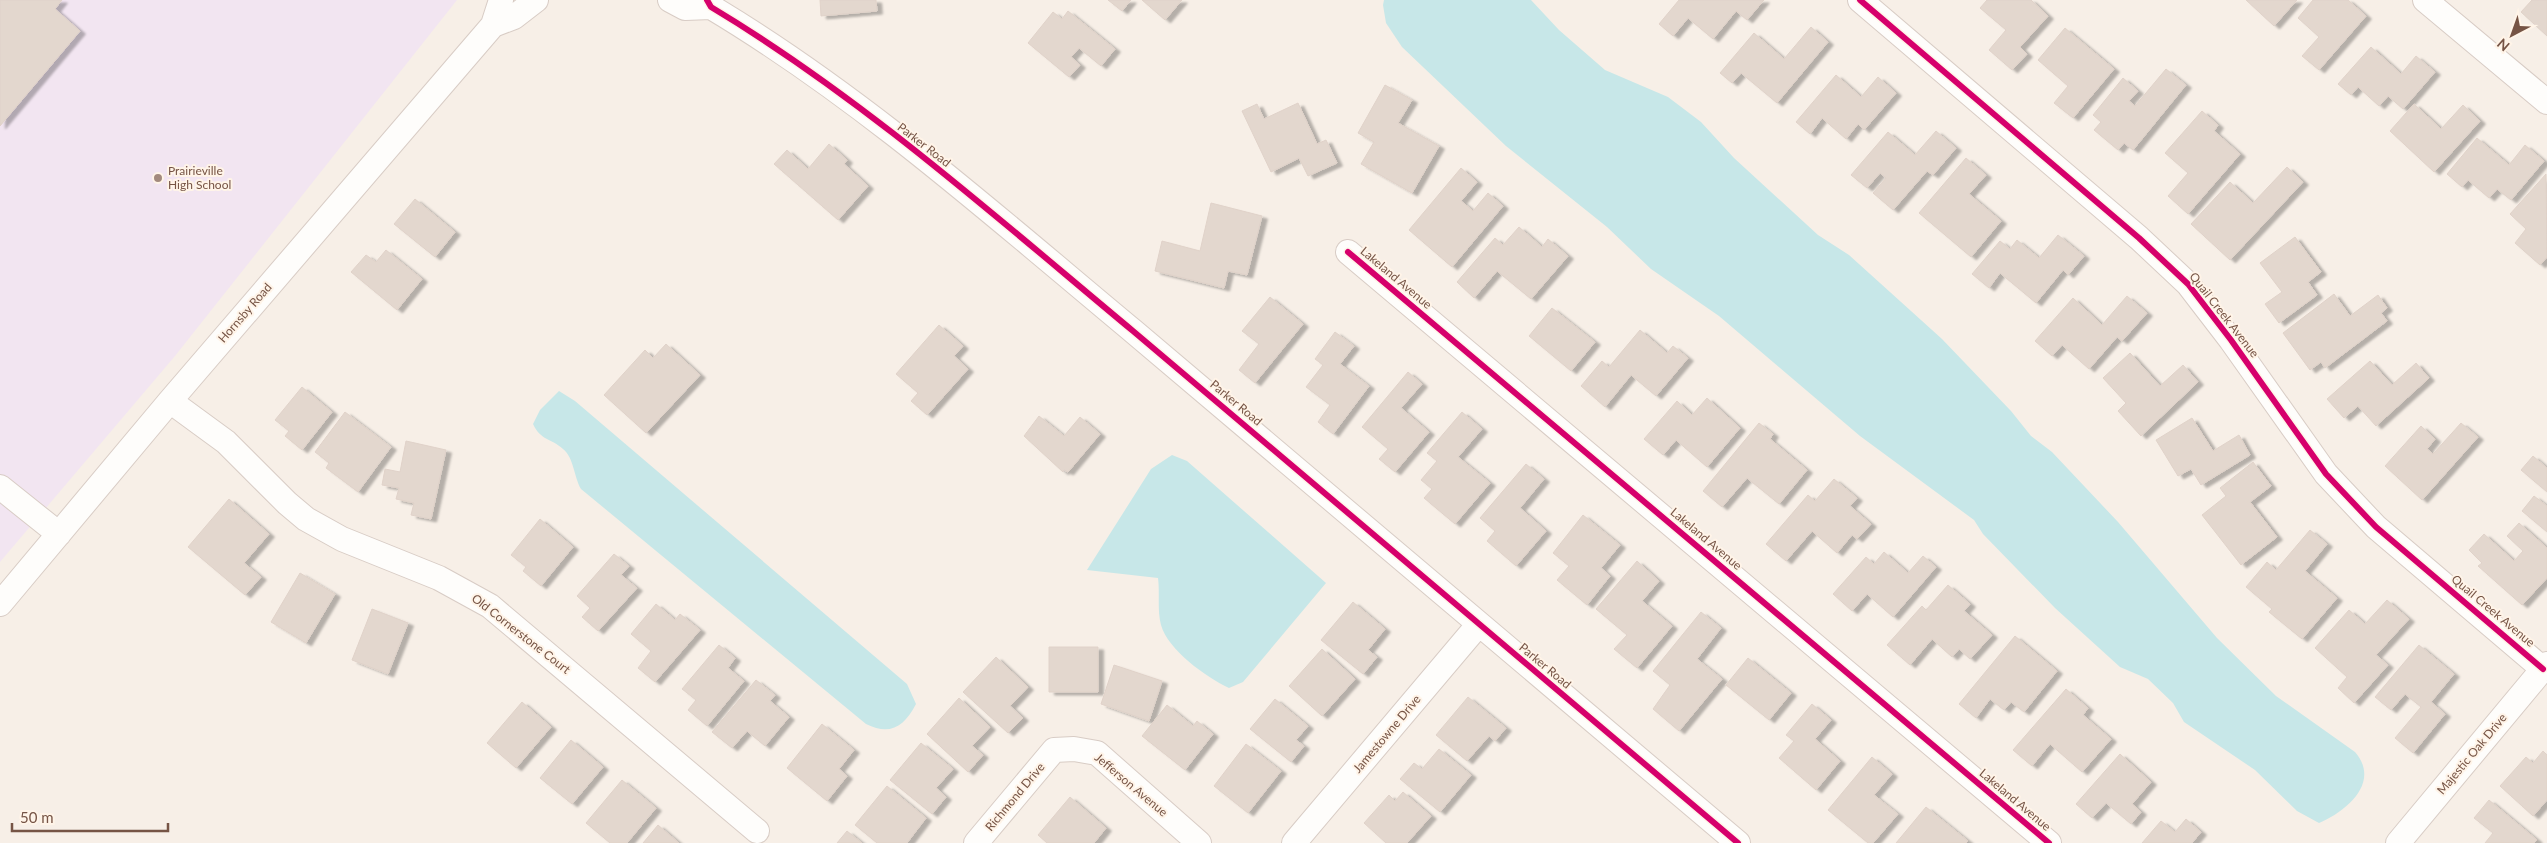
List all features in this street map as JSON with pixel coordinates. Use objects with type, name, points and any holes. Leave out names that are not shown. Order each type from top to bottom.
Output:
[{"type":"street","name":"Hornsby Road","points":[[0,604],[170,401],[493,25],[501,0]]},
{"type":"street","name":"Hornsby Road","points":[[493,25],[514,17],[536,0]]},
{"type":"street","name":"Parker Road","points":[[670,0],[685,8],[709,4],[785,53],[962,190],[1425,576],[1733,842]]},
{"type":"street","name":"Quail Creek Avenue","points":[[1860,0],[2139,238],[2188,284],[2231,340],[2326,474],[2376,527],[2545,667]]},
{"type":"street","points":[[2425,0],[2547,102]]},
{"type":"street","name":"Lakeland Avenue","points":[[1348,252],[2049,843]]},
{"type":"street","name":"Old Cornerstone Court","points":[[170,401],[226,442],[286,503],[306,519],[342,539],[410,565],[453,585],[490,606],[757,830]]},
{"type":"street","points":[[0,487],[58,534]]},
{"type":"street","name":"Jamestowne Drive","points":[[1294,843],[1479,624]]},
{"type":"street","name":"Majestic Oak Drive","points":[[2398,843],[2545,667]]},
{"type":"street","name":"Jefferson Avenue","points":[[1054,750],[1074,749],[1097,753],[1199,843]]},
{"type":"street","name":"Richmond Drive","points":[[976,843],[1054,750]]},
{"type":"shaded area","name":"Prairieville High School","points":[[0,0],[457,0],[175,356],[0,562]]},
{"type":"water","points":[[1384,0],[1531,0],[1559,30],[1605,70],[1668,97],[1701,122],[1734,158],[1818,235],[1849,255],[1942,339],[2011,411],[2031,436],[2052,452],[2118,522],[2217,638],[2276,696],[2355,752],[2362,763],[2364,774],[2362,784],[2350,803],[2330,818],[2319,823],[2297,811],[2255,770],[2184,722],[2173,703],[2148,679],[2120,667],[2055,608],[1983,534],[1974,520],[1860,436],[1719,316],[1651,269],[1607,227],[1506,146],[1402,47],[1386,23]]},
{"type":"water","points":[[559,391],[575,401],[907,684],[916,704],[906,719],[896,727],[889,729],[875,728],[866,724],[581,489],[567,453],[559,445],[539,434],[533,424],[540,410]]},
{"type":"water","points":[[1172,455],[1187,461],[1326,583],[1243,682],[1229,688],[1199,670],[1171,644],[1161,625],[1158,578],[1087,570],[1151,469]]},
{"type":"building","points":[[0,0],[62,0],[55,9],[80,31],[0,126]]},
{"type":"building","points":[[820,0],[876,0],[877,11],[821,16]]},
{"type":"building","points":[[1108,0],[1131,0],[1122,11]]},
{"type":"building","points":[[1142,0],[1182,0],[1165,20]]},
{"type":"building","points":[[1679,0],[1764,0],[1747,20],[1736,11],[1713,39],[1688,18],[1673,36],[1659,24]]},
{"type":"building","points":[[1987,0],[2031,0],[2048,16],[2020,47],[2027,54],[2012,70],[1989,50],[2006,30],[1980,8]]},
{"type":"building","points":[[2246,0],[2297,0],[2274,26]]},
{"type":"building","points":[[2313,0],[2348,0],[2366,16],[2319,70],[2302,56],[2319,37],[2298,18]]},
{"type":"building","points":[[2532,0],[2547,0],[2547,36],[2521,12]]},
{"type":"building","points":[[1068,11],[1115,49],[1101,66],[1079,48],[1071,57],[1080,65],[1069,77],[1028,43],[1053,12],[1062,19]]},
{"type":"building","points":[[1811,27],[1828,42],[1777,103],[1741,73],[1732,83],[1720,73],[1754,33],[1784,59]]},
{"type":"building","points":[[2065,28],[2114,69],[2073,118],[2054,103],[2068,86],[2038,60]]},
{"type":"building","points":[[2371,47],[2401,74],[2416,56],[2435,72],[2403,109],[2388,96],[2379,106],[2358,87],[2351,95],[2338,84]]},
{"type":"building","points":[[2166,69],[2186,85],[2133,150],[2124,143],[2118,150],[2094,130],[2101,122],[2093,115],[2123,78],[2138,91],[2129,101],[2135,106]]},
{"type":"building","points":[[1836,75],[1861,97],[1878,77],[1896,93],[1864,130],[1858,124],[1846,139],[1822,118],[1810,134],[1796,122]]},
{"type":"building","points":[[1385,85],[1412,100],[1398,123],[1439,146],[1412,193],[1361,164],[1374,142],[1358,133]]},
{"type":"building","points":[[1298,103],[1317,144],[1326,140],[1337,163],[1308,176],[1299,158],[1271,172],[1242,111],[1257,104],[1264,119]]},
{"type":"building","points":[[2414,104],[2441,129],[2463,105],[2480,121],[2434,172],[2390,131]]},
{"type":"building","points":[[2202,111],[2218,125],[2214,131],[2240,154],[2188,214],[2168,196],[2188,173],[2165,153]]},
{"type":"building","points":[[1936,131],[1956,148],[1933,175],[1927,171],[1893,210],[1873,193],[1886,178],[1880,173],[1867,188],[1851,175],[1888,132],[1915,155]]},
{"type":"building","points":[[2477,138],[2509,165],[2525,145],[2544,161],[2511,200],[2497,189],[2489,198],[2468,180],[2462,187],[2447,174]]},
{"type":"building","points":[[829,144],[847,160],[844,164],[868,186],[838,220],[774,164],[787,150],[808,169]]},
{"type":"building","points":[[1966,158],[1986,175],[1969,194],[2001,221],[1971,257],[1919,213]]},
{"type":"building","points":[[2287,167],[2303,182],[2230,260],[2191,224],[2230,182],[2253,203]]},
{"type":"building","points":[[1461,168],[1477,182],[1461,201],[1473,211],[1488,193],[1503,206],[1452,267],[1409,230]]},
{"type":"building","points":[[2546,174],[2547,257],[2540,265],[2515,243],[2526,229],[2510,214]]},
{"type":"building","points":[[415,199],[455,232],[435,257],[394,224]]},
{"type":"building","points":[[1211,203],[1262,216],[1247,275],[1228,271],[1224,288],[1155,271],[1162,241],[1200,251]]},
{"type":"building","points":[[1519,227],[1542,247],[1548,239],[1568,256],[1531,299],[1497,271],[1474,298],[1457,282],[1495,238],[1503,245]]},
{"type":"building","points":[[2058,235],[2084,256],[2068,275],[2063,270],[2036,303],[2000,273],[1989,288],[1972,274],[2000,241],[2010,249],[2017,240],[2039,258]]},
{"type":"building","points":[[2295,237],[2321,272],[2308,282],[2317,295],[2279,323],[2265,304],[2282,292],[2260,263]]},
{"type":"building","points":[[386,250],[422,279],[397,310],[351,272],[366,255],[376,262]]},
{"type":"building","points":[[2334,294],[2350,316],[2378,295],[2387,308],[2381,313],[2387,321],[2325,368],[2321,362],[2310,370],[2283,333]]},
{"type":"building","points":[[2127,296],[2147,313],[2122,341],[2117,337],[2089,369],[2062,345],[2052,356],[2035,341],[2073,298],[2102,325]]},
{"type":"building","points":[[1270,297],[1303,324],[1255,383],[1239,370],[1259,344],[1242,331]]},
{"type":"building","points":[[1552,308],[1595,342],[1571,371],[1529,336]]},
{"type":"building","points":[[939,325],[963,346],[954,356],[968,369],[927,415],[911,401],[918,393],[896,374]]},
{"type":"building","points":[[1640,330],[1667,353],[1673,346],[1688,358],[1656,396],[1631,375],[1605,407],[1581,386],[1602,361],[1609,367]]},
{"type":"building","points":[[1335,332],[1354,346],[1340,364],[1369,386],[1333,434],[1318,422],[1330,405],[1306,387],[1323,365],[1315,359]]},
{"type":"building","points":[[666,344],[700,375],[646,433],[604,395],[645,350],[653,358]]},
{"type":"building","points":[[2130,353],[2160,386],[2183,365],[2198,382],[2141,436],[2118,411],[2126,403],[2103,378]]},
{"type":"building","points":[[2370,361],[2392,385],[2416,363],[2429,378],[2376,426],[2358,406],[2344,418],[2327,399]]},
{"type":"building","points":[[1408,372],[1422,384],[1401,408],[1429,432],[1395,472],[1379,459],[1388,449],[1362,427]]},
{"type":"building","points":[[302,387],[332,412],[302,450],[285,436],[289,431],[275,420]]},
{"type":"building","points":[[1707,398],[1740,428],[1707,467],[1676,440],[1663,455],[1644,439],[1677,401],[1692,415]]},
{"type":"building","points":[[345,412],[391,447],[358,492],[326,468],[329,463],[315,452]]},
{"type":"building","points":[[1462,412],[1482,429],[1458,457],[1490,483],[1455,524],[1424,498],[1432,489],[1421,480],[1437,461],[1427,453]]},
{"type":"building","points":[[1039,416],[1064,436],[1080,417],[1100,434],[1068,472],[1064,470],[1063,472],[1024,436]]},
{"type":"building","points":[[2192,418],[2213,451],[2239,435],[2250,455],[2201,485],[2191,469],[2178,476],[2156,440]]},
{"type":"building","points":[[1759,423],[1773,434],[1770,439],[1807,470],[1779,504],[1747,478],[1722,507],[1703,491]]},
{"type":"building","points":[[2461,423],[2478,437],[2422,500],[2385,466],[2421,426],[2435,439],[2427,449],[2433,454]]},
{"type":"building","points":[[406,441],[446,450],[431,519],[411,515],[414,503],[396,499],[399,488],[382,485],[385,469],[400,472]]},
{"type":"building","points":[[2533,456],[2547,468],[2547,492],[2521,470]]},
{"type":"building","points":[[2253,462],[2271,486],[2250,502],[2277,537],[2241,565],[2202,515],[2226,496],[2220,488]]},
{"type":"building","points":[[1526,464],[1544,479],[1520,508],[1546,531],[1516,566],[1487,541],[1495,531],[1480,518]]},
{"type":"building","points":[[1834,479],[1857,498],[1850,506],[1871,524],[1857,539],[1852,535],[1837,553],[1812,531],[1786,561],[1766,544],[1808,495],[1815,501]]},
{"type":"building","points":[[2534,496],[2547,506],[2547,532],[2522,511]]},
{"type":"building","points":[[229,499],[269,534],[244,563],[261,577],[245,595],[188,547]]},
{"type":"building","points":[[1583,515],[1620,545],[1601,568],[1610,576],[1587,605],[1557,580],[1569,566],[1553,553]]},
{"type":"building","points":[[540,519],[573,547],[541,586],[523,571],[526,567],[511,555]]},
{"type":"building","points":[[2519,523],[2547,548],[2547,578],[2522,605],[2478,566],[2482,563],[2469,550],[2484,534],[2514,561],[2523,551],[2507,536]]},
{"type":"building","points":[[2310,530],[2327,544],[2305,571],[2337,598],[2302,639],[2269,612],[2272,609],[2246,587],[2267,562],[2276,570]]},
{"type":"building","points":[[1884,552],[1908,573],[1923,556],[1936,567],[1893,617],[1867,594],[1852,611],[1833,594],[1866,557],[1874,564]]},
{"type":"building","points":[[614,554],[629,566],[621,575],[637,588],[598,631],[582,617],[590,608],[577,596]]},
{"type":"building","points":[[1637,561],[1659,581],[1642,601],[1672,626],[1637,668],[1614,649],[1627,635],[1596,609]]},
{"type":"building","points":[[300,573],[335,594],[306,643],[271,622]]},
{"type":"building","points":[[1948,585],[1970,604],[1964,611],[1992,635],[1970,659],[1959,649],[1952,657],[1932,639],[1910,665],[1887,645],[1922,606],[1926,610]]},
{"type":"building","points":[[2387,600],[2409,619],[2376,655],[2388,665],[2354,703],[2338,688],[2347,677],[2315,648],[2349,610],[2365,624]]},
{"type":"building","points":[[1353,602],[1385,629],[1368,650],[1377,657],[1363,674],[1321,640]]},
{"type":"building","points":[[656,604],[675,620],[680,614],[700,630],[655,682],[638,668],[651,651],[631,634]]},
{"type":"building","points":[[372,609],[408,623],[388,674],[352,660]]},
{"type":"building","points":[[1701,612],[1721,628],[1697,659],[1722,679],[1679,731],[1653,709],[1670,685],[1653,671]]},
{"type":"building","points":[[2015,636],[2057,671],[2024,712],[2011,702],[2004,710],[1990,699],[1976,718],[1959,704]]},
{"type":"building","points":[[719,645],[735,658],[728,668],[744,681],[707,726],[688,710],[696,700],[682,689]]},
{"type":"building","points":[[2419,645],[2454,674],[2431,702],[2445,714],[2413,753],[2395,738],[2421,707],[2405,694],[2391,710],[2375,697]]},
{"type":"building","points":[[1049,647],[1098,647],[1098,692],[1049,692]]},
{"type":"building","points":[[1322,649],[1355,679],[1322,716],[1289,686]]},
{"type":"building","points":[[996,657],[1028,687],[1010,706],[1023,718],[1008,733],[963,692]]},
{"type":"building","points":[[1748,658],[1791,693],[1769,720],[1726,685]]},
{"type":"building","points":[[1114,665],[1162,681],[1149,721],[1101,704]]},
{"type":"building","points":[[756,680],[775,695],[770,701],[789,717],[765,746],[747,731],[732,748],[712,732]]},
{"type":"building","points":[[2066,689],[2088,708],[2083,715],[2111,739],[2082,772],[2050,744],[2032,766],[2013,750]]},
{"type":"building","points":[[1468,697],[1506,728],[1495,741],[1489,736],[1467,761],[1436,735]]},
{"type":"building","points":[[959,698],[990,727],[972,746],[983,755],[968,772],[927,734]]},
{"type":"building","points":[[1275,699],[1308,726],[1296,740],[1304,746],[1291,762],[1250,729]]},
{"type":"building","points":[[522,702],[551,727],[516,768],[487,743]]},
{"type":"building","points":[[1812,704],[1831,720],[1815,739],[1840,761],[1816,790],[1779,758],[1794,741],[1786,735]]},
{"type":"building","points":[[1167,705],[1193,726],[1197,721],[1213,734],[1185,770],[1142,736]]},
{"type":"building","points":[[822,724],[854,750],[839,769],[847,776],[827,801],[787,768]]},
{"type":"building","points":[[571,740],[603,767],[572,804],[540,778]]},
{"type":"building","points":[[921,743],[953,769],[936,788],[946,797],[932,814],[890,780]]},
{"type":"building","points":[[1246,744],[1281,771],[1248,813],[1214,786]]},
{"type":"building","points":[[1439,749],[1471,775],[1440,812],[1400,779],[1414,763],[1422,769]]},
{"type":"building","points":[[2543,751],[2547,755],[2547,800],[2533,816],[2500,786],[2526,757],[2533,763]]},
{"type":"building","points":[[2120,754],[2151,782],[2132,804],[2141,812],[2131,824],[2106,803],[2092,818],[2076,804]]},
{"type":"building","points":[[1872,757],[1892,774],[1874,795],[1898,814],[1873,843],[1868,843],[1828,810]]},
{"type":"building","points":[[622,780],[656,808],[627,843],[610,843],[586,823]]},
{"type":"building","points":[[887,786],[926,818],[907,843],[877,843],[855,825]]},
{"type":"building","points":[[1403,792],[1431,816],[1407,843],[1386,843],[1364,823],[1389,795],[1395,801]]},
{"type":"building","points":[[1070,797],[1106,828],[1094,843],[1047,843],[1038,835]]},
{"type":"building","points":[[2489,800],[2537,840],[2534,843],[2485,843],[2493,833],[2474,818]]},
{"type":"building","points":[[1926,807],[1968,841],[1966,843],[1896,843]]},
{"type":"building","points":[[2186,819],[2201,832],[2192,843],[2142,843],[2161,821],[2175,832]]},
{"type":"building","points":[[658,825],[679,843],[643,843]]},
{"type":"building","points":[[847,831],[862,843],[837,843]]},
{"type":"cycle path","points":[[707,0],[711,7],[767,42],[822,80],[980,203],[1738,843]]},
{"type":"cycle path","points":[[1860,0],[2139,238],[2188,284],[2231,340],[2326,474],[2376,527],[2543,669]]},
{"type":"cycle path","points":[[1348,252],[2049,843]]},
{"type":"place","name":"Prairieville High School","points":[[158,178]]}]
